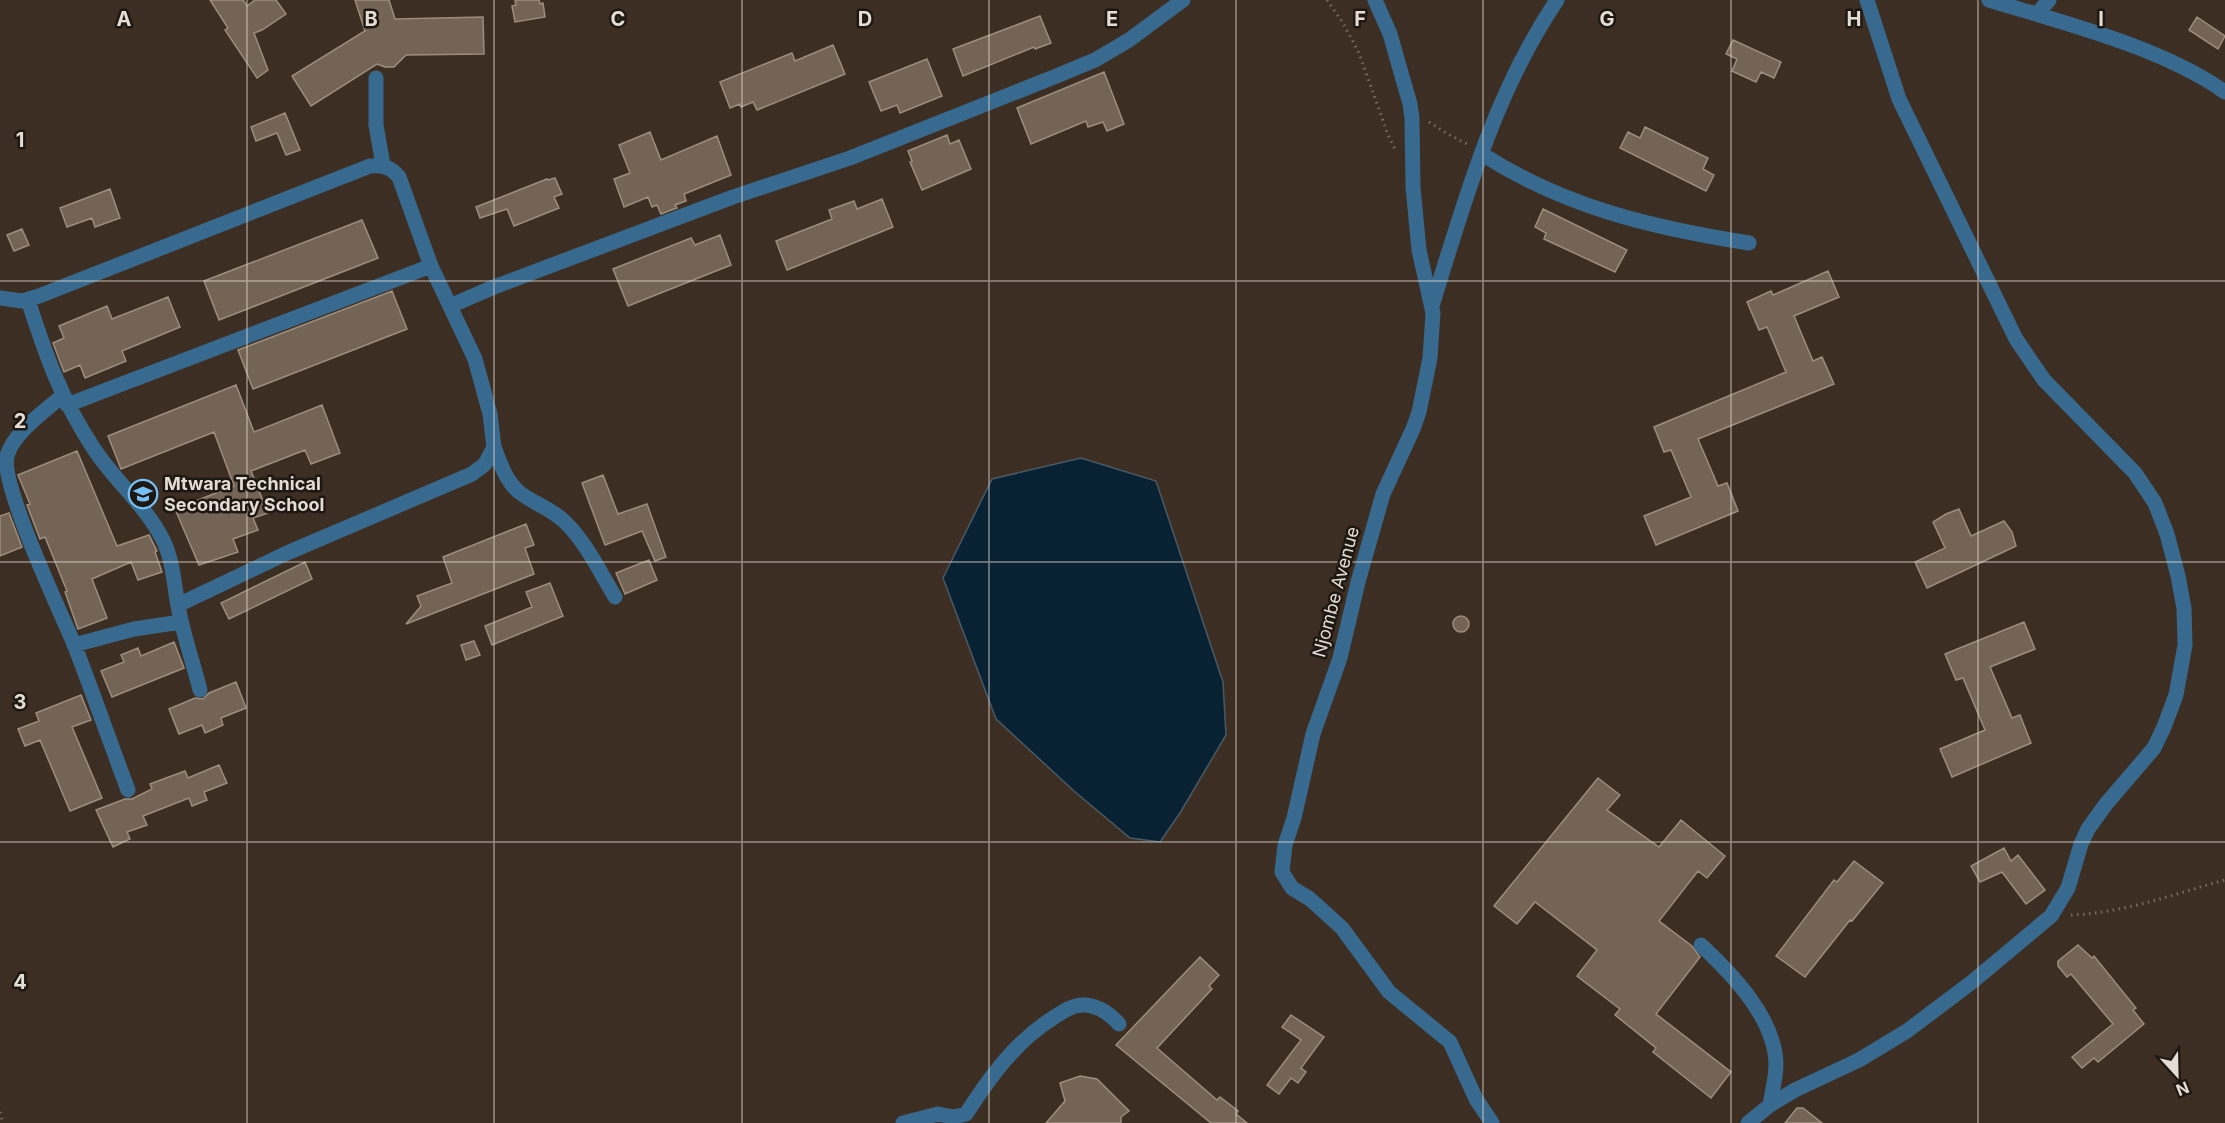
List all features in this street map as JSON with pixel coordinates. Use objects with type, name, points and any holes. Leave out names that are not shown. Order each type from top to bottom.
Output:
[{"type":"street","points":[[450,306],[494,287],[733,197],[850,158],[1095,60],[1183,0]]},
{"type":"street","name":"Njombe Avenue","points":[[1375,0],[1390,34],[1410,104],[1413,187],[1419,250],[1433,303],[1430,358],[1419,412],[1383,494],[1340,657],[1313,734],[1286,845],[1282,872],[1288,884],[1310,899],[1342,928],[1389,992],[1450,1042],[1476,1099],[1492,1123]]},
{"type":"street","points":[[1433,303],[1456,225],[1498,109],[1517,66],[1557,0]]},
{"type":"street","points":[[1748,1123],[1770,1105],[1795,1090],[1859,1060],[1907,1031],[1972,982],[2051,916],[2068,888],[2081,844],[2088,829],[2106,804],[2154,748],[2176,695],[2185,645],[2184,608],[2178,576],[2167,534],[2155,503],[2145,485],[2044,380],[2028,359],[2006,321],[1899,99],[1867,0]]},
{"type":"street","points":[[1989,0],[2131,46],[2182,67],[2225,92]]},
{"type":"street","points":[[2037,14],[2049,0]]},
{"type":"street","points":[[376,78],[376,125],[383,165]]},
{"type":"street","points":[[1482,154],[1536,186],[1580,203],[1658,226],[1749,243]]},
{"type":"street","points":[[0,298],[14,301],[28,300],[370,166],[383,165],[399,177],[431,266],[475,358],[490,414],[494,447],[507,478],[517,491],[564,521],[586,549],[615,597]]},
{"type":"street","points":[[128,790],[7,475],[7,456],[17,438],[64,400],[431,266]]},
{"type":"street","points":[[28,300],[41,343],[64,400],[95,450],[117,480],[145,511],[163,540],[173,571],[181,622],[200,690]]},
{"type":"street","points":[[178,605],[287,553],[472,474],[484,464],[494,447]]},
{"type":"street","points":[[74,645],[134,629],[181,622]]},
{"type":"street","points":[[1701,945],[1720,963],[1745,993],[1766,1024],[1776,1064],[1770,1105]]},
{"type":"street","points":[[903,1123],[938,1114],[965,1118],[1004,1060],[1028,1035],[1073,1007],[1084,1005],[1103,1011],[1119,1024]]},
{"type":"path","points":[[1327,0],[1343,23],[1359,53],[1393,146],[1401,158],[1413,165]]},
{"type":"path","points":[[1410,104],[1437,128],[1482,154]]},
{"type":"path","points":[[2051,916],[2101,912],[2170,897],[2225,880]]},
{"type":"path","points":[[0,1112],[3,1123]]},
{"type":"water","points":[[1081,458],[1156,481],[1223,682],[1226,735],[1160,842],[1130,838],[1074,791],[996,719],[943,578],[992,479]]},
{"type":"building","points":[[210,0],[243,0],[247,6],[255,0],[276,0],[286,14],[254,33],[268,70],[257,78],[225,30],[228,28]]},
{"type":"building","points":[[355,0],[389,0],[395,19],[483,17],[484,54],[406,55],[394,67],[377,64],[311,106],[292,76],[365,31]]},
{"type":"building","points":[[515,0],[539,0],[540,4],[543,3],[545,17],[515,22],[512,6],[516,5]]},
{"type":"building","points":[[1040,16],[1051,43],[1035,49],[1034,47],[963,76],[953,49]]},
{"type":"building","points":[[2197,17],[2225,36],[2218,49],[2189,30]]},
{"type":"building","points":[[1733,40],[1781,62],[1774,78],[1761,72],[1756,82],[1732,71],[1737,59],[1726,54]]},
{"type":"building","points":[[833,45],[845,74],[757,110],[753,102],[741,107],[740,104],[730,108],[720,82],[792,53],[795,61]]},
{"type":"building","points":[[927,59],[942,96],[900,113],[897,105],[881,111],[869,82]]},
{"type":"building","points":[[1104,72],[1124,124],[1107,131],[1103,122],[1088,127],[1086,121],[1031,144],[1017,108]]},
{"type":"building","points":[[285,113],[300,150],[286,155],[277,133],[256,141],[251,127]]},
{"type":"building","points":[[1645,127],[1708,158],[1703,169],[1714,175],[1706,191],[1620,148],[1628,132],[1640,138]]},
{"type":"building","points":[[650,132],[661,160],[717,136],[731,175],[684,194],[686,201],[675,205],[677,208],[661,214],[657,205],[652,207],[648,197],[624,207],[614,179],[630,173],[619,145]]},
{"type":"building","points":[[947,135],[950,144],[959,140],[971,169],[922,190],[910,162],[912,161],[908,151]]},
{"type":"building","points":[[555,178],[562,194],[554,197],[559,208],[514,226],[507,209],[480,218],[476,207],[547,179]]},
{"type":"building","points":[[110,189],[120,218],[95,227],[92,218],[67,227],[60,208]]},
{"type":"building","points":[[882,199],[893,227],[787,270],[776,241],[832,219],[829,210],[854,201],[857,209]]},
{"type":"building","points":[[1543,209],[1627,250],[1615,272],[1544,239],[1546,233],[1535,227]]},
{"type":"building","points":[[362,220],[378,258],[219,320],[204,281]]},
{"type":"building","points":[[22,229],[29,245],[14,251],[7,235]]},
{"type":"building","points":[[720,235],[731,265],[628,306],[613,269],[691,238],[695,245]]},
{"type":"building","points":[[1828,271],[1839,297],[1794,316],[1813,361],[1822,357],[1834,384],[1698,439],[1718,486],[1727,483],[1738,511],[1656,545],[1644,516],[1691,497],[1671,450],[1664,452],[1654,427],[1786,372],[1767,327],[1759,330],[1747,302],[1771,291],[1773,295]]},
{"type":"building","points":[[392,291],[407,329],[253,389],[238,350]]},
{"type":"building","points":[[168,297],[180,327],[122,351],[126,361],[85,378],[80,365],[64,372],[53,343],[64,338],[59,326],[107,306],[112,319]]},
{"type":"building","points":[[236,385],[254,432],[322,405],[340,453],[311,464],[305,450],[251,471],[268,513],[253,518],[258,530],[233,539],[238,552],[199,565],[175,509],[234,486],[214,432],[121,469],[108,436]]},
{"type":"building","points":[[77,451],[117,546],[149,535],[157,551],[155,552],[162,572],[138,580],[131,562],[92,579],[107,618],[78,629],[65,592],[67,591],[45,537],[40,539],[27,505],[30,504],[18,475]]},
{"type":"building","points":[[603,475],[618,514],[647,504],[666,557],[655,561],[642,531],[605,545],[582,483]]},
{"type":"building","points":[[1959,509],[1971,536],[2004,521],[2012,532],[2016,546],[1927,588],[1915,562],[1945,548],[1933,522]]},
{"type":"building","points":[[9,513],[22,547],[0,556],[0,516]]},
{"type":"building","points":[[526,524],[534,545],[525,548],[534,574],[406,624],[421,606],[417,596],[452,583],[443,557]]},
{"type":"building","points":[[649,560],[657,580],[625,594],[616,573]]},
{"type":"building","points":[[305,562],[312,579],[229,619],[221,603]]},
{"type":"building","points":[[550,583],[563,616],[492,645],[485,626],[532,607],[526,592]]},
{"type":"building","points":[[1458,616],[1464,616],[1469,624],[1467,630],[1458,632],[1453,627],[1453,621]]},
{"type":"building","points":[[2024,622],[2035,649],[1990,667],[2012,718],[2020,715],[2031,743],[1952,777],[1940,749],[1985,730],[1963,678],[1956,680],[1945,654]]},
{"type":"building","points":[[474,641],[480,655],[466,660],[461,645]]},
{"type":"building","points":[[174,642],[184,668],[112,697],[101,671],[124,662],[121,655],[138,648],[141,656]]},
{"type":"building","points":[[236,682],[246,708],[221,718],[223,725],[205,733],[202,725],[179,734],[169,709],[195,698],[203,699],[209,693]]},
{"type":"building","points":[[81,695],[91,720],[72,727],[102,798],[70,811],[40,740],[25,746],[18,729],[39,721],[36,713]]},
{"type":"building","points":[[219,765],[227,783],[204,792],[207,800],[192,806],[189,798],[143,816],[147,825],[127,832],[130,839],[113,847],[96,810],[125,799],[132,799],[152,789],[150,784],[185,771],[188,778]]},
{"type":"building","points":[[1598,778],[1620,795],[1607,810],[1659,847],[1681,820],[1725,856],[1707,878],[1698,871],[1659,921],[1692,946],[1700,957],[1656,1014],[1731,1072],[1711,1098],[1653,1052],[1656,1048],[1615,1015],[1620,1009],[1577,976],[1597,950],[1535,902],[1517,924],[1494,906]]},
{"type":"building","points":[[2004,848],[2011,861],[2018,855],[2045,890],[2026,904],[2002,872],[1980,882],[1971,866]]},
{"type":"building","points":[[1854,861],[1883,883],[1805,977],[1776,956],[1834,880],[1837,882]]},
{"type":"building","points":[[2078,945],[2092,958],[2094,956],[2136,1008],[2133,1010],[2144,1024],[2098,1062],[2094,1058],[2082,1068],[2072,1057],[2113,1024],[2071,974],[2067,977],[2058,966],[2058,961]]},
{"type":"building","points":[[1200,957],[1219,975],[1209,986],[1212,989],[1157,1048],[1217,1100],[1220,1097],[1238,1111],[1236,1114],[1247,1123],[1211,1123],[1116,1045]]},
{"type":"building","points":[[1291,1015],[1324,1037],[1301,1068],[1306,1072],[1298,1083],[1291,1078],[1279,1094],[1267,1085],[1301,1040],[1282,1027]]},
{"type":"building","points":[[1080,1076],[1097,1079],[1129,1111],[1121,1117],[1121,1123],[1046,1123],[1065,1101],[1060,1083]]},
{"type":"building","points":[[1797,1108],[1803,1108],[1822,1123],[1785,1123]]},
{"type":"place","name":"Mtwara Technical Secondary School","points":[[143,494]]}]
